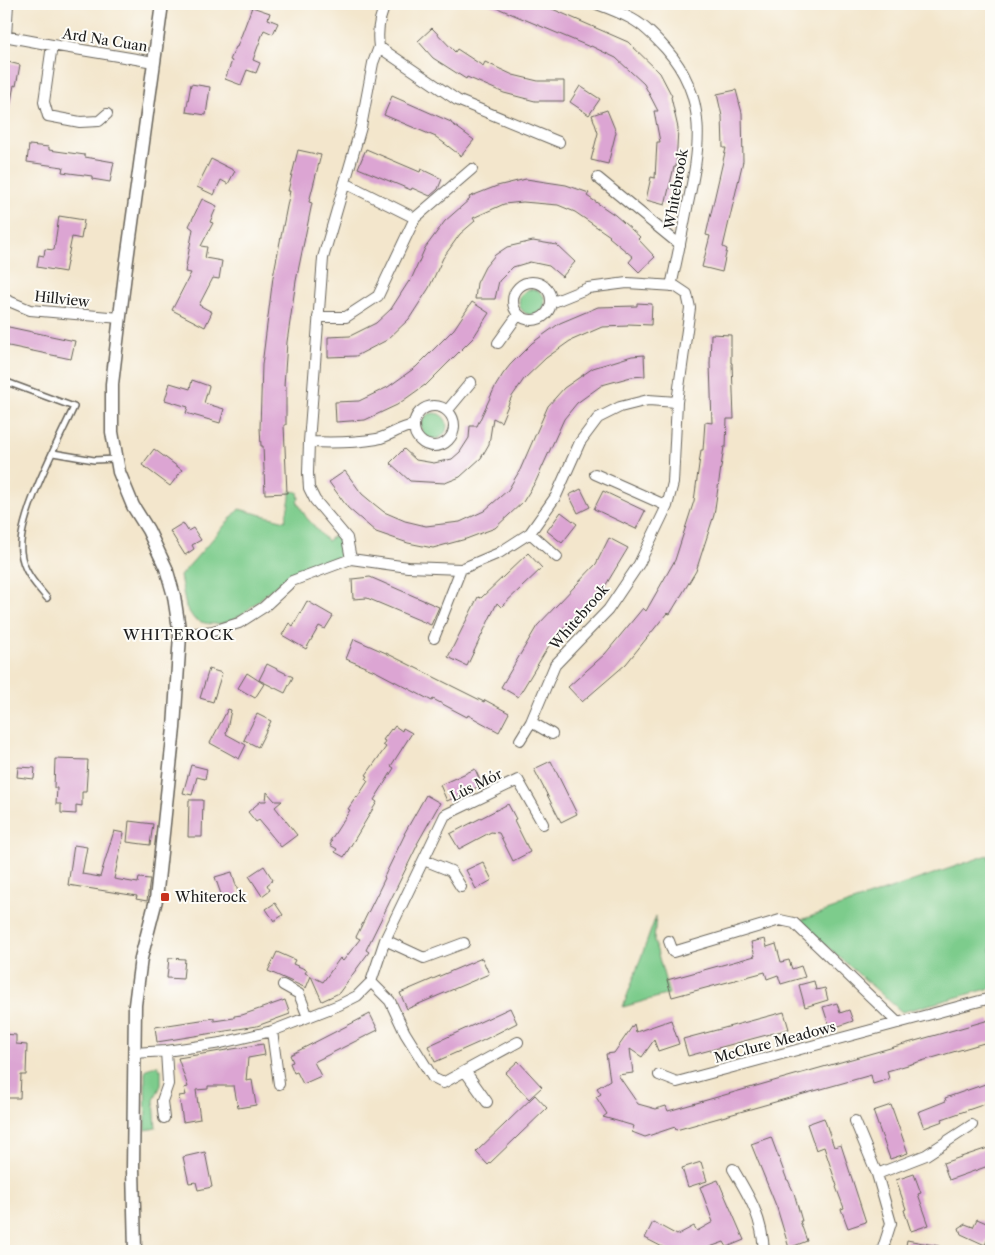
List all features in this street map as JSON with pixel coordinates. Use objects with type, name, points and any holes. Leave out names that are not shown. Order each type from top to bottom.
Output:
[{"type":"street","name":"Ard Na Cuan","points":[[8,4],[5,36],[154,62]]},
{"type":"street","points":[[135,1251],[133,1168],[135,1005],[141,958],[156,900],[174,728],[180,635],[174,596],[166,568],[148,530],[133,506],[119,472],[112,432],[112,384],[162,4]]},
{"type":"street","points":[[351,560],[347,538],[315,500],[309,488],[309,442],[323,258],[361,126],[373,63],[379,47],[380,21],[386,4]]},
{"type":"street","name":"Whitebrook","points":[[520,740],[531,722],[556,665],[608,610],[639,564],[667,506],[673,483],[677,402],[690,308],[687,294],[675,286],[671,286],[698,151],[697,118],[693,95],[676,60],[656,38],[633,20],[597,4]]},
{"type":"street","name":"Ard Na Cuan","points":[[52,45],[44,102],[48,116],[80,122],[99,121],[107,114]]},
{"type":"street","points":[[379,47],[456,100],[558,142]]},
{"type":"street","points":[[318,317],[346,317],[378,296],[415,218],[472,169]]},
{"type":"street","name":"Whitebrook","points":[[598,178],[680,245]]},
{"type":"street","points":[[345,183],[415,218]]},
{"type":"street","points":[[538,282],[543,285],[548,290],[551,303],[550,309],[542,318],[530,321],[518,315],[514,310],[512,298],[515,291],[524,283],[538,282]]},
{"type":"street","points":[[551,303],[588,288],[627,283],[671,286]]},
{"type":"street","name":"Hillview","points":[[4,298],[30,310],[120,318]]},
{"type":"street","points":[[498,343],[518,315]]},
{"type":"street","points":[[447,411],[471,382]]},
{"type":"street","points":[[180,635],[212,631],[239,623],[264,606],[292,581],[351,560],[408,567],[461,569],[499,553],[530,533],[556,496],[580,442],[598,418],[620,407],[648,400],[677,402]]},
{"type":"street","points":[[436,406],[447,411],[451,417],[454,430],[451,436],[442,445],[435,446],[422,442],[418,438],[414,425],[415,419],[423,409],[436,406]]},
{"type":"street","points":[[309,442],[344,443],[379,438],[402,427],[414,425]]},
{"type":"street","points":[[595,474],[667,506]]},
{"type":"street","points":[[530,533],[557,558]]},
{"type":"street","points":[[434,638],[461,569]]},
{"type":"street","points":[[531,722],[552,734]]},
{"type":"street","name":"Lús Mór","points":[[371,982],[385,940],[445,815],[518,780],[542,824]]},
{"type":"street","points":[[424,860],[451,871],[461,887]]},
{"type":"street","points":[[669,940],[672,952],[780,920],[794,923],[898,1023]]},
{"type":"street","points":[[385,940],[424,958],[464,943]]},
{"type":"street","points":[[134,1053],[166,1051],[221,1043],[272,1031],[339,1005],[357,996],[371,982],[390,1001],[406,1034],[432,1078],[443,1084],[518,1042]]},
{"type":"street","points":[[282,985],[298,994],[308,1017]]},
{"type":"street","name":"McClure Meadows","points":[[659,1075],[677,1082],[991,998]]},
{"type":"street","points":[[272,1031],[279,1084]]},
{"type":"street","points":[[164,1118],[162,1101],[168,1084],[166,1051]]},
{"type":"street","points":[[465,1071],[487,1102]]},
{"type":"street","points":[[855,1120],[877,1174],[891,1223],[882,1251]]},
{"type":"street","points":[[877,1174],[926,1155],[972,1125]]},
{"type":"street","points":[[733,1169],[754,1204],[764,1238],[764,1251]]},
{"type":"lane","points":[[4,381],[74,407],[32,500],[21,536],[21,553],[28,576],[47,598]]},
{"type":"lane","points":[[53,453],[94,460],[117,459]]},
{"type":"green space","points":[[532,289],[541,293],[545,302],[541,311],[532,315],[523,311],[519,302],[523,293]]},
{"type":"green space","points":[[434,413],[443,417],[447,426],[443,435],[434,439],[425,435],[421,426],[425,417]]},
{"type":"green space","points":[[290,491],[298,492],[299,499],[297,501],[306,517],[327,541],[335,535],[339,540],[341,552],[338,559],[297,573],[284,580],[232,620],[208,624],[194,619],[186,607],[180,576],[239,509],[285,521]]},
{"type":"green space","points":[[988,855],[991,865],[991,988],[902,1012],[798,921]]},
{"type":"green space","points":[[656,916],[654,940],[669,994],[623,1007]]},
{"type":"green space","points":[[158,1066],[161,1069],[161,1085],[154,1100],[156,1128],[146,1130],[145,1073],[147,1069]]},
{"type":"building","points":[[488,4],[541,4],[628,42],[660,73],[672,96],[678,128],[676,167],[674,167],[665,205],[646,200],[651,177],[655,178],[657,142],[660,142],[654,111],[658,111],[644,84],[616,58]]},
{"type":"building","points":[[252,7],[270,13],[268,19],[278,23],[273,34],[264,30],[253,60],[260,63],[256,73],[247,70],[241,85],[225,79],[232,61],[230,60]]},
{"type":"building","points":[[432,28],[455,52],[457,49],[483,66],[485,62],[513,75],[538,81],[564,81],[564,101],[535,101],[504,93],[467,77],[466,79],[433,58],[418,41]]},
{"type":"building","points":[[4,61],[20,65],[9,112],[4,112]]},
{"type":"building","points":[[191,84],[210,87],[206,115],[186,112]]},
{"type":"building","points":[[580,86],[600,99],[589,115],[570,102]]},
{"type":"building","points":[[736,90],[742,113],[743,161],[723,247],[727,249],[722,272],[702,267],[710,236],[706,235],[726,148],[723,148],[722,116],[717,94]]},
{"type":"building","points":[[392,96],[451,122],[474,140],[461,156],[436,137],[384,115]]},
{"type":"building","points":[[607,110],[616,132],[608,164],[591,160],[598,133],[592,115]]},
{"type":"building","points":[[29,145],[49,147],[49,150],[85,155],[85,157],[114,162],[110,182],[92,179],[92,176],[62,172],[63,167],[27,162]]},
{"type":"building","points":[[366,149],[420,172],[421,169],[442,179],[438,189],[430,196],[358,168]]},
{"type":"building","points":[[298,150],[321,155],[309,202],[312,203],[296,281],[287,342],[284,386],[286,386],[286,425],[284,425],[287,493],[265,494],[263,446],[261,446],[260,428],[262,365],[273,277],[290,191],[288,191]]},
{"type":"building","points":[[211,159],[235,171],[228,184],[221,180],[214,195],[197,187]]},
{"type":"building","points":[[526,179],[566,185],[589,193],[587,196],[615,215],[640,237],[638,239],[655,257],[639,272],[629,262],[633,257],[610,236],[575,212],[558,205],[523,202],[504,204],[473,218],[475,221],[460,234],[443,258],[429,288],[409,319],[387,340],[356,356],[328,357],[328,337],[350,336],[376,323],[391,309],[410,282],[425,248],[445,221],[470,199],[469,197],[497,186]]},
{"type":"building","points":[[202,199],[217,206],[210,222],[213,223],[201,246],[207,247],[205,258],[222,261],[219,279],[213,278],[199,305],[212,312],[205,327],[172,310],[191,273],[185,272],[193,229],[189,226]]},
{"type":"building","points":[[59,216],[84,220],[81,239],[72,237],[65,272],[37,267],[39,255],[44,256],[45,249],[54,250]]},
{"type":"building","points":[[533,241],[557,245],[575,262],[562,277],[549,266],[530,262],[513,267],[499,281],[495,299],[475,299],[477,283],[485,267],[495,255],[507,247]]},
{"type":"building","points":[[472,302],[489,313],[473,338],[425,386],[397,405],[365,420],[336,422],[335,402],[359,401],[388,387],[416,367],[454,329]]},
{"type":"building","points":[[637,303],[652,304],[651,325],[628,324],[628,326],[602,327],[570,341],[546,358],[524,379],[511,398],[501,422],[493,418],[489,444],[481,458],[460,477],[445,483],[410,481],[390,463],[404,449],[416,460],[434,463],[452,459],[460,452],[469,438],[470,426],[477,426],[503,374],[532,343],[560,323],[598,307],[637,306]]},
{"type":"building","points":[[4,326],[75,341],[71,359],[4,345]]},
{"type":"building","points":[[711,334],[731,335],[734,419],[727,419],[726,447],[724,447],[714,515],[696,571],[670,614],[667,613],[626,664],[582,702],[568,687],[605,654],[643,608],[646,611],[675,560],[694,501],[701,450],[703,450],[705,422],[712,423]]},
{"type":"building","points":[[644,355],[645,376],[631,377],[602,385],[577,403],[564,419],[536,481],[523,502],[495,528],[466,539],[433,548],[408,543],[376,532],[348,508],[329,482],[345,471],[362,494],[384,512],[405,521],[426,526],[460,522],[484,511],[508,490],[520,470],[548,406],[564,388],[593,368],[632,356]]},
{"type":"building","points":[[192,380],[209,386],[204,403],[224,409],[220,423],[186,413],[188,407],[165,400],[170,383],[190,389]]},
{"type":"building","points":[[154,449],[182,470],[170,486],[142,465]]},
{"type":"building","points":[[581,489],[590,507],[578,513],[569,495]]},
{"type":"building","points":[[603,491],[645,511],[636,529],[594,509]]},
{"type":"building","points":[[561,512],[577,524],[562,543],[547,531]]},
{"type":"building","points":[[183,523],[188,531],[193,528],[201,540],[192,545],[194,549],[185,555],[170,531]]},
{"type":"building","points":[[609,538],[628,548],[604,588],[553,639],[518,697],[501,687],[537,626],[596,564]]},
{"type":"building","points":[[528,553],[542,568],[501,607],[497,603],[467,666],[448,657],[478,597],[481,598]]},
{"type":"building","points":[[370,577],[439,607],[431,625],[367,598],[353,599],[352,579]]},
{"type":"building","points":[[307,601],[333,616],[325,629],[319,626],[306,649],[282,635],[289,623],[293,626]]},
{"type":"building","points":[[354,639],[509,713],[499,732],[468,715],[467,717],[433,699],[432,701],[377,672],[346,659]]},
{"type":"building","points":[[267,664],[293,677],[285,693],[259,680]]},
{"type":"building","points":[[209,669],[222,673],[213,702],[200,698]]},
{"type":"building","points":[[247,673],[264,684],[255,698],[238,688]]},
{"type":"building","points":[[228,709],[231,710],[226,734],[246,745],[239,759],[210,743]]},
{"type":"building","points":[[257,714],[271,721],[258,747],[244,740]]},
{"type":"building","points":[[395,726],[402,731],[403,728],[412,733],[391,766],[394,768],[374,800],[377,802],[344,857],[335,852],[337,849],[330,845],[332,841],[330,841],[350,810],[348,809],[368,781],[366,779],[368,776],[366,775],[386,747],[383,745],[385,741],[383,740]]},
{"type":"building","points":[[55,759],[88,760],[86,792],[82,792],[82,806],[76,805],[76,814],[61,813],[61,804],[56,804],[57,788],[54,788]]},
{"type":"building","points":[[551,761],[577,814],[561,822],[534,769]]},
{"type":"building","points":[[191,765],[207,769],[205,779],[197,777],[192,795],[183,793]]},
{"type":"building","points":[[18,767],[35,768],[34,779],[17,777]]},
{"type":"building","points":[[475,769],[482,785],[447,801],[440,785]]},
{"type":"building","points":[[267,792],[275,801],[282,801],[275,807],[297,835],[281,847],[259,820],[256,822],[248,812],[261,801],[266,801]]},
{"type":"building","points":[[426,795],[440,803],[417,844],[366,950],[369,952],[339,993],[322,1001],[311,976],[323,982],[340,958],[343,961],[360,939],[356,937],[404,834]]},
{"type":"building","points":[[189,800],[203,800],[202,837],[188,837]]},
{"type":"building","points":[[508,804],[530,852],[513,861],[499,833],[491,832],[459,849],[450,834]]},
{"type":"building","points":[[129,821],[153,824],[150,845],[127,842]]},
{"type":"building","points":[[114,831],[124,833],[114,879],[138,883],[139,878],[150,879],[147,901],[136,899],[137,896],[68,885],[74,845],[87,847],[82,874],[100,877]]},
{"type":"building","points":[[483,862],[492,880],[476,889],[466,870]]},
{"type":"building","points":[[264,866],[273,880],[267,885],[270,890],[262,896],[249,876]]},
{"type":"building","points":[[232,872],[239,895],[223,900],[215,877]]},
{"type":"building","points":[[275,903],[283,915],[274,921],[266,909]]},
{"type":"building","points":[[765,939],[767,947],[776,944],[781,962],[789,960],[792,969],[801,966],[805,977],[781,984],[778,975],[767,979],[765,972],[672,997],[667,980],[755,956],[751,942]]},
{"type":"building","points":[[277,952],[295,960],[293,964],[307,970],[305,973],[311,976],[306,988],[268,971]]},
{"type":"building","points":[[169,958],[185,959],[183,979],[167,978]]},
{"type":"building","points":[[482,958],[489,974],[407,1009],[400,993]]},
{"type":"building","points":[[814,981],[816,990],[825,988],[828,1000],[805,1007],[799,985]]},
{"type":"building","points":[[285,1000],[290,1014],[257,1026],[157,1042],[155,1027],[214,1018],[214,1021],[234,1018],[234,1016]]},
{"type":"building","points":[[837,1003],[840,1013],[849,1010],[853,1021],[830,1029],[823,1007]]},
{"type":"building","points":[[510,1008],[517,1023],[435,1062],[428,1046]]},
{"type":"building","points":[[784,1012],[789,1029],[688,1056],[683,1039]]},
{"type":"building","points":[[370,1014],[378,1030],[314,1062],[321,1076],[303,1084],[297,1072],[294,1073],[290,1063],[293,1062],[290,1055]]},
{"type":"building","points":[[671,1020],[679,1044],[658,1051],[654,1040],[642,1057],[630,1049],[633,1073],[618,1075],[638,1104],[656,1109],[666,1106],[668,1111],[989,1020],[991,1041],[887,1071],[889,1079],[873,1084],[871,1075],[676,1130],[675,1127],[645,1137],[632,1132],[634,1126],[603,1117],[607,1114],[596,1097],[601,1094],[597,1088],[610,1080],[606,1054],[614,1053],[634,1024],[636,1032]]},
{"type":"building","points":[[4,1034],[16,1035],[16,1044],[27,1045],[26,1075],[21,1075],[20,1098],[4,1098]]},
{"type":"building","points":[[263,1044],[265,1055],[248,1058],[246,1081],[252,1080],[256,1105],[238,1108],[234,1086],[208,1086],[208,1089],[196,1090],[200,1119],[183,1122],[179,1096],[186,1095],[184,1088],[188,1087],[178,1058]]},
{"type":"building","points":[[518,1061],[542,1087],[529,1099],[505,1073]]},
{"type":"building","points":[[991,1082],[991,1102],[942,1119],[943,1121],[924,1128],[918,1112],[946,1101],[945,1098]]},
{"type":"building","points":[[535,1095],[547,1108],[488,1165],[476,1152]]},
{"type":"building","points":[[891,1105],[908,1153],[890,1159],[873,1111]]},
{"type":"building","points":[[824,1118],[834,1147],[841,1145],[866,1222],[848,1228],[841,1209],[844,1208],[824,1147],[816,1150],[807,1124]]},
{"type":"building","points":[[771,1137],[787,1180],[794,1193],[802,1221],[800,1221],[807,1241],[789,1248],[777,1208],[751,1144]]},
{"type":"building","points":[[991,1147],[991,1165],[949,1180],[943,1163]]},
{"type":"building","points":[[205,1152],[212,1187],[198,1190],[196,1182],[189,1183],[183,1157]]},
{"type":"building","points":[[701,1162],[707,1181],[688,1187],[682,1168]]},
{"type":"building","points":[[914,1174],[921,1193],[918,1194],[929,1225],[911,1231],[896,1180]]},
{"type":"building","points":[[718,1180],[744,1240],[727,1247],[724,1242],[707,1248],[706,1251],[670,1251],[645,1238],[653,1222],[677,1235],[694,1226],[697,1231],[713,1222],[700,1187]]},
{"type":"building","points":[[977,1219],[991,1225],[991,1231],[985,1245],[961,1234],[959,1228],[965,1224],[973,1227]]},
{"type":"building","points":[[907,1240],[939,1246],[939,1251],[905,1251]]},
{"type":"place","name":"Whiterock","points":[[165,897]]},
{"type":"district","name":"WHITEROCK","points":[[179,634]]}]
